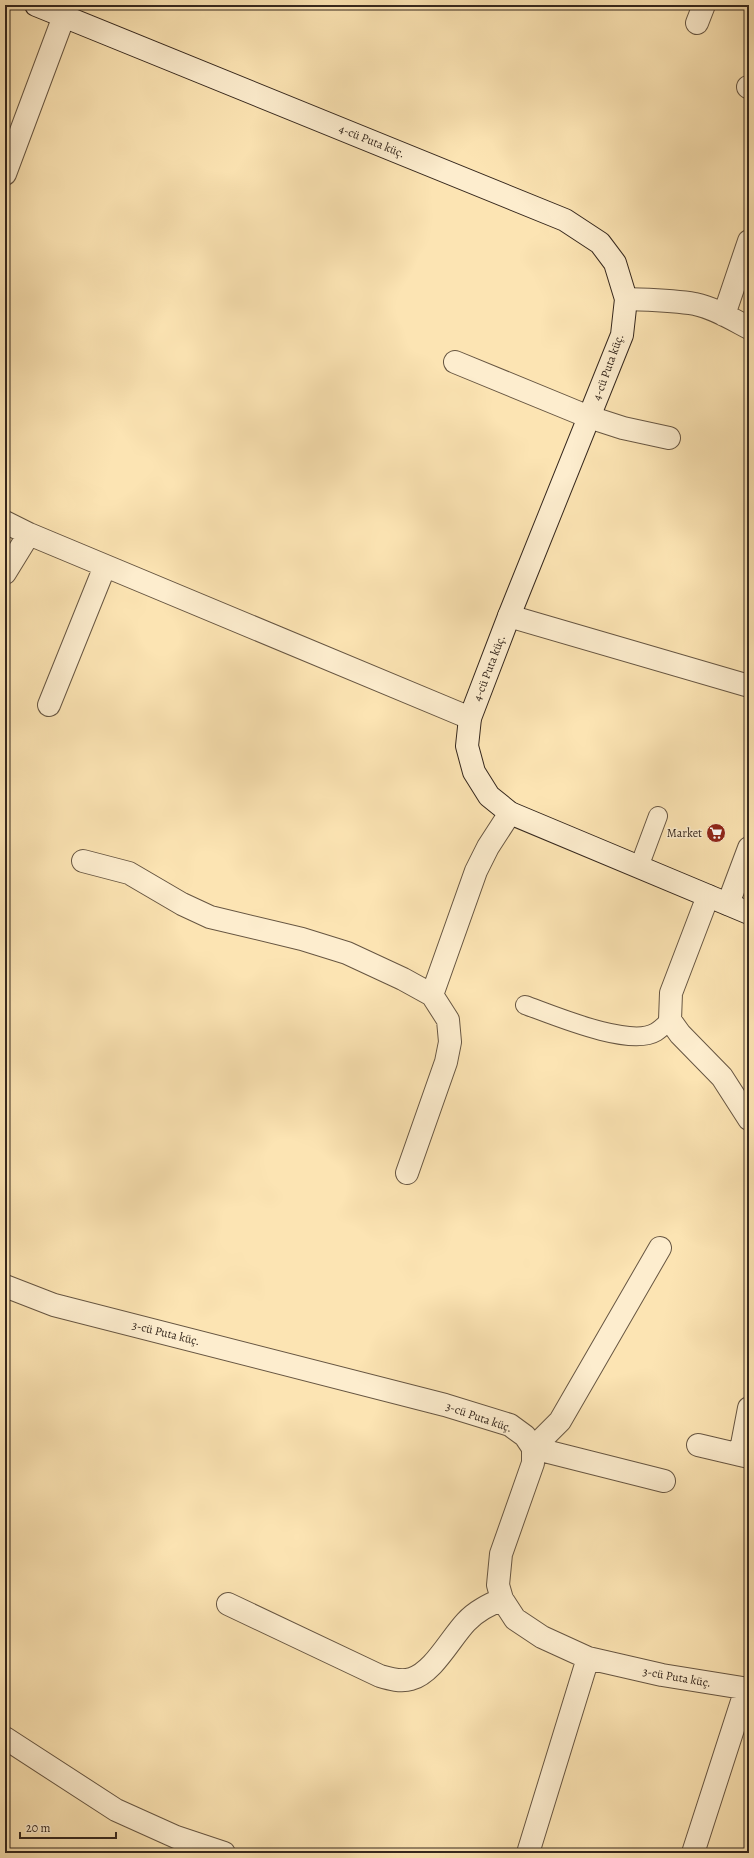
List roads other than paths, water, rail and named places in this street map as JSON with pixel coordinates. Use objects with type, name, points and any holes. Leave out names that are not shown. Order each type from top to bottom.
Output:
[{"type":"street","name":"4-cü Puta küç.","points":[[36,5],[565,220],[600,243],[615,263],[626,299],[622,334],[509,616],[470,718],[467,746],[474,772],[489,796],[510,813],[749,913]]},
{"type":"street","points":[[5,174],[64,16]]},
{"type":"street","points":[[724,315],[749,240]]},
{"type":"street","points":[[626,299],[696,304],[724,315],[749,328]]},
{"type":"street","points":[[455,362],[590,417],[623,428],[669,438]]},
{"type":"street","points":[[5,522],[29,534],[470,718]]},
{"type":"street","points":[[5,573],[29,534]]},
{"type":"street","points":[[49,705],[105,566]]},
{"type":"street","points":[[509,616],[749,686]]},
{"type":"street","points":[[432,995],[476,872],[488,847],[510,813]]},
{"type":"street","points":[[728,904],[749,848]]},
{"type":"street","points":[[83,861],[129,873],[182,904],[210,917],[302,939],[347,953],[403,979],[432,995],[448,1020],[450,1042],[446,1062],[408,1173]]},
{"type":"street","points":[[708,896],[671,994],[670,1020],[680,1034],[722,1077],[749,1119]]},
{"type":"street","points":[[532,1448],[560,1421],[660,1248]]},
{"type":"street","name":"3-cü Puta küç.","points":[[5,1286],[54,1305],[445,1405],[510,1425],[525,1436],[532,1448],[533,1463],[501,1554],[498,1585],[502,1599],[515,1619],[542,1637],[588,1658],[662,1675],[747,1689]]},
{"type":"street","points":[[698,1445],[745,1456],[749,1408]]},
{"type":"street","points":[[532,1448],[664,1480]]},
{"type":"street","points":[[228,1604],[380,1676],[396,1680],[410,1679],[424,1673],[466,1622],[483,1608],[502,1599]]},
{"type":"street","points":[[528,1853],[588,1658]]},
{"type":"street","points":[[693,1853],[747,1689]]},
{"type":"street","points":[[5,1738],[116,1810],[176,1837],[224,1853]]},
{"type":"lane","points":[[639,867],[658,816]]},
{"type":"lane","points":[[525,1005],[608,1034],[637,1036],[655,1033],[670,1020]]},
{"type":"place","name":"Market","points":[[716,833]]}]
